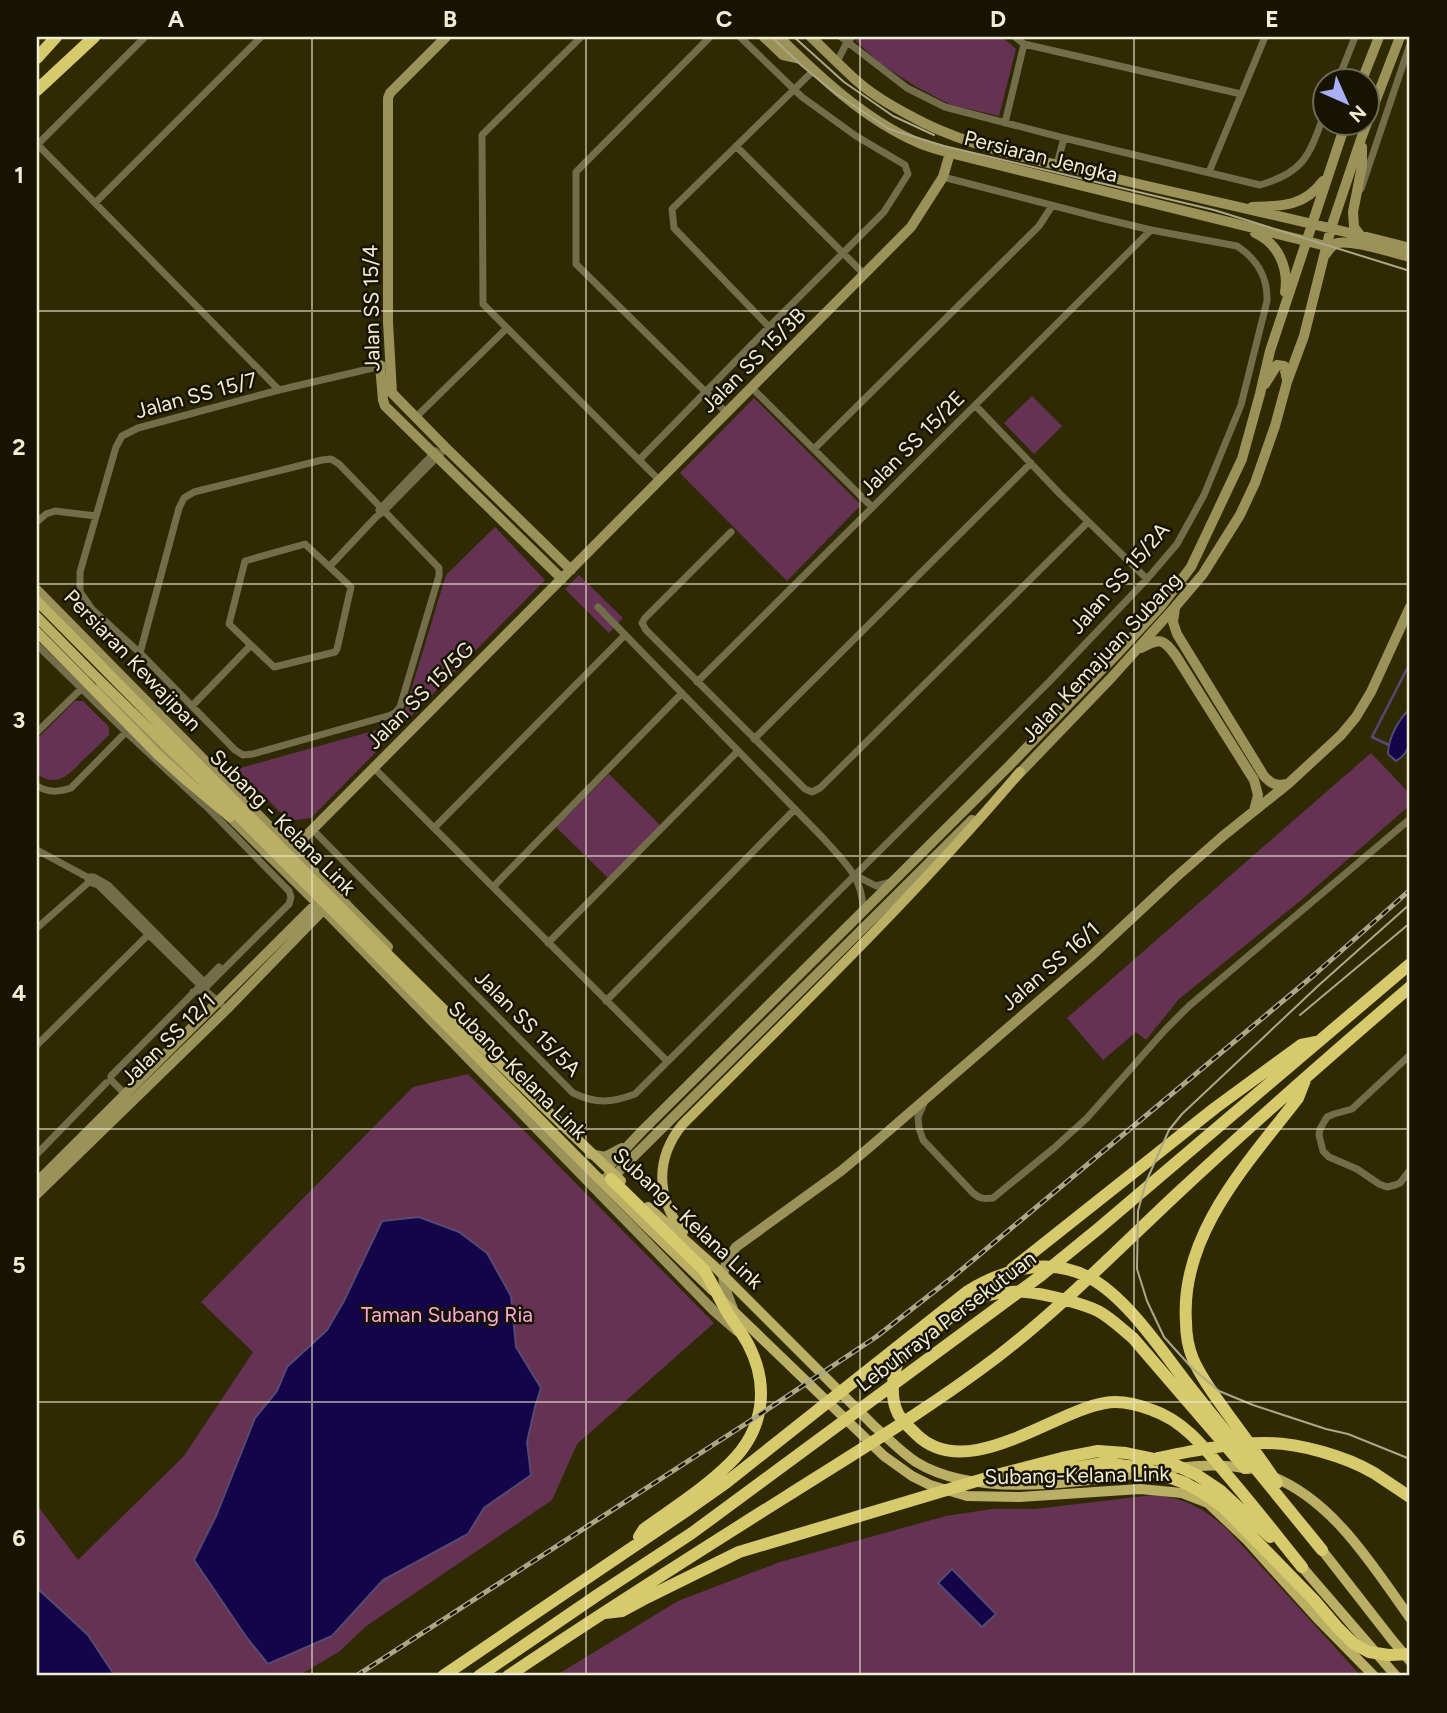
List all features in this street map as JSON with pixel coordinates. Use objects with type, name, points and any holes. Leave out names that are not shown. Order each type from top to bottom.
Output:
[{"type":"highway","points":[[37,58],[56,37]]},
{"type":"highway","points":[[37,90],[94,37]]},
{"type":"highway","name":"Lebuhraya Persekutuan","points":[[479,1676],[692,1533],[1039,1277],[1410,964]]},
{"type":"highway","points":[[508,1676],[915,1415],[997,1357],[1077,1289],[1306,1076],[1410,987]]},
{"type":"highway","points":[[1302,1567],[1196,1439],[1154,1410],[1132,1404],[1107,1402],[1072,1413],[994,1447],[954,1450],[938,1447],[920,1437],[898,1416],[894,1404],[894,1377],[898,1363],[908,1350],[1215,1108],[1301,1045],[1320,1041]]},
{"type":"highway","points":[[1306,1076],[1298,1098],[1221,1201],[1201,1238],[1189,1274],[1184,1302],[1186,1337],[1192,1358],[1208,1386],[1322,1550]]},
{"type":"highway","points":[[616,1175],[704,1269],[753,1356],[761,1382],[757,1422],[732,1461],[705,1485],[644,1529],[630,1548]]},
{"type":"highway","points":[[443,1676],[727,1482],[968,1292],[1007,1272],[1040,1266],[1061,1268],[1088,1276],[1113,1293],[1322,1550]]},
{"type":"highway","points":[[956,1314],[976,1300],[1004,1291],[1042,1294],[1099,1311],[1133,1338],[1233,1454],[1322,1550]]},
{"type":"highway","points":[[1031,1484],[1182,1453],[1266,1443],[1331,1455],[1371,1472],[1410,1497]]},
{"type":"highway","points":[[601,1614],[622,1611],[739,1552],[1000,1474],[1098,1451],[1126,1453],[1169,1462],[1197,1475],[1221,1492],[1302,1567]]},
{"type":"highway","points":[[1000,1474],[1035,1475],[1103,1462],[1144,1468],[1185,1483],[1223,1507],[1354,1644],[1369,1652],[1410,1654]]},
{"type":"main road","name":"Jalan SS 15/4","points":[[446,37],[388,98],[383,400],[385,406],[562,579]]},
{"type":"main road","points":[[764,37],[783,55],[802,59]]},
{"type":"main road","name":"Persiaran Jengka","points":[[779,37],[860,108],[918,142],[950,153],[1326,246]]},
{"type":"main road","name":"Persiaran Jengka","points":[[811,37],[858,83],[886,102],[925,123],[966,140],[1025,158],[1410,248]]},
{"type":"main road","points":[[1368,66],[1379,37]]},
{"type":"main road","name":"Jalan Kemajuan Subang","points":[[1380,88],[1400,37]]},
{"type":"main road","name":"Jalan Kemajuan Subang","points":[[1341,136],[1270,351],[1242,459],[1191,567],[1116,655],[1009,766],[631,1143],[609,1167],[616,1175],[1020,772],[1134,653],[1203,575],[1240,515],[1255,483],[1304,335],[1331,228],[1362,136]]},
{"type":"main road","points":[[1360,235],[1354,227],[1353,212],[1362,166],[1362,136]]},
{"type":"main road","name":"Jalan SS 15/3B","points":[[562,579],[911,227],[943,177],[950,153]]},
{"type":"main road","points":[[1234,207],[1281,206],[1299,202],[1317,190],[1327,175]]},
{"type":"main road","points":[[1232,222],[1261,235],[1275,248],[1287,280],[1282,313]]},
{"type":"main road","points":[[1323,257],[1331,246],[1337,243],[1357,244],[1410,257]]},
{"type":"main road","name":"Jalan SS 15/4","points":[[385,365],[393,393],[571,570]]},
{"type":"main road","points":[[1260,394],[1278,365],[1284,366],[1287,382]]},
{"type":"main road","name":"Jalan SS 15/5G","points":[[292,850],[562,579]]},
{"type":"main road","name":"Persiaran Kewajipan","points":[[37,590],[586,1152],[616,1175]]},
{"type":"main road","name":"Subang - Kelana Link","points":[[37,601],[505,1069],[714,1266],[903,1452],[918,1463],[957,1478],[982,1482],[1067,1483],[1202,1465],[1235,1466],[1273,1476],[1290,1484],[1321,1506],[1344,1530],[1410,1618]]},
{"type":"main road","points":[[1175,607],[1174,622],[1177,634],[1264,776],[1274,785],[1289,783]]},
{"type":"main road","name":"Jalan SS 16/1","points":[[742,1336],[723,1275],[726,1261],[736,1247],[841,1171],[926,1100],[1341,735],[1356,717],[1380,674],[1410,607]]},
{"type":"main road","name":"Subang - Kelana Link","points":[[37,617],[285,864]]},
{"type":"main road","name":"Persiaran Kewajipan","points":[[37,625],[320,906],[714,1311],[742,1336]]},
{"type":"main road","points":[[37,632],[158,755],[285,864]]},
{"type":"main road","points":[[1134,653],[1154,641],[1167,643],[1254,780],[1258,795],[1253,811]]},
{"type":"main road","points":[[714,1266],[679,1227],[665,1198],[663,1161],[673,1137],[973,828],[1020,772]]},
{"type":"main road","points":[[260,817],[270,832],[335,895],[320,906]]},
{"type":"main road","points":[[276,834],[296,838],[309,833]]},
{"type":"main road","name":"Subang-Kelana Link","points":[[285,864],[643,1224],[891,1462],[930,1485],[967,1496],[1020,1497],[1140,1489],[1182,1493],[1208,1503],[1246,1539],[1374,1676]]},
{"type":"main road","points":[[300,919],[307,903],[303,890]]},
{"type":"main road","name":"Jalan SS 12/1","points":[[37,1194],[219,1001],[300,919],[320,906]]},
{"type":"main road","name":"Jalan SS 12/1","points":[[37,1182],[227,1009],[320,906]]},
{"type":"main road","points":[[687,1104],[702,1119]]},
{"type":"main road","points":[[586,1152],[605,1157],[631,1143]]},
{"type":"main road","points":[[579,1172],[597,1179],[616,1175]]},
{"type":"main road","points":[[1322,1550],[1410,1661]]},
{"type":"main road","points":[[1302,1567],[1395,1676]]},
{"type":"street","points":[[145,37],[37,144],[279,390]]},
{"type":"street","points":[[95,203],[261,37]]},
{"type":"street","points":[[581,37],[482,135],[483,304],[660,481]]},
{"type":"street","points":[[710,37],[576,172],[576,264],[727,413]]},
{"type":"street","points":[[639,460],[884,212],[908,174],[905,165],[856,136],[794,89],[740,37]]},
{"type":"street","points":[[1014,37],[1024,44],[1241,94]]},
{"type":"street","points":[[1209,172],[1265,37]]},
{"type":"street","points":[[1344,66],[1355,37]]},
{"type":"street","points":[[837,62],[847,39],[906,88],[945,107],[1260,185],[1289,174],[1310,153],[1317,136]]},
{"type":"street","points":[[1005,123],[1024,44]]},
{"type":"street","points":[[1353,212],[1410,44]]},
{"type":"street","points":[[769,327],[674,228],[672,209],[814,70]]},
{"type":"street","points":[[1057,164],[1064,138]]},
{"type":"street","points":[[736,146],[864,274]]},
{"type":"street","name":"Jalan SS 15/2A","points":[[854,874],[1049,682],[1177,544],[1204,495],[1241,405],[1267,302],[1267,290],[1259,268],[1246,252],[1237,246],[1151,230],[943,177]]},
{"type":"street","points":[[814,449],[1040,226],[1052,206]]},
{"type":"street","name":"Jalan SS 15/2E","points":[[697,682],[1151,230]]},
{"type":"street","points":[[416,417],[507,328]]},
{"type":"street","name":"Jalan SS 15/7","points":[[382,509],[439,568],[400,707],[391,715],[253,754],[243,755],[235,750],[140,653],[92,609],[80,592],[80,572],[116,447],[122,436],[138,428],[385,365]]},
{"type":"street","points":[[752,388],[872,507]]},
{"type":"street","points":[[975,405],[1147,579]]},
{"type":"street","points":[[330,566],[444,446]]},
{"type":"street","points":[[140,653],[179,508],[184,498],[194,492],[331,459],[382,509]]},
{"type":"street","points":[[754,739],[1031,463]]},
{"type":"street","points":[[37,522],[46,514],[55,511],[96,516]]},
{"type":"street","points":[[731,532],[642,623],[754,739],[805,789],[812,792],[820,788],[1088,522]]},
{"type":"street","points":[[305,544],[330,566],[351,587],[335,652],[274,667],[229,624],[245,561],[305,544]]},
{"type":"street","points":[[598,607],[824,839],[854,874],[862,889],[863,910]]},
{"type":"street","points":[[433,828],[625,635]]},
{"type":"street","points":[[37,645],[126,732],[71,788],[60,792],[45,791],[37,786]]},
{"type":"street","points":[[192,706],[250,646]]},
{"type":"street","points":[[37,733],[82,688]]},
{"type":"street","points":[[493,887],[682,693]]},
{"type":"street","points":[[114,721],[124,711]]},
{"type":"street","name":"Jalan SS 12/1","points":[[126,732],[206,806],[283,884],[291,897],[289,904],[205,987]]},
{"type":"street","points":[[548,943],[738,751]]},
{"type":"street","points":[[374,768],[667,1061]]},
{"type":"street","points":[[606,1001],[795,809]]},
{"type":"street","points":[[926,1100],[918,1117],[923,1140],[979,1198],[993,1198],[1087,1118],[1164,1030],[1189,1006],[1410,819]]},
{"type":"street","name":"Jalan SS 15/5A","points":[[309,833],[573,1093],[588,1100],[616,1101],[635,1094],[854,874]]},
{"type":"street","points":[[37,850],[97,885],[151,932],[227,1009]]},
{"type":"street","points":[[854,874],[876,886],[891,882]]},
{"type":"street","points":[[37,928],[55,906],[88,879]]},
{"type":"street","points":[[37,1045],[151,932]]},
{"type":"street","points":[[129,1098],[111,1080],[111,1076],[193,992],[205,987]]},
{"type":"street","points":[[1410,1055],[1352,1110],[1327,1117],[1319,1136],[1323,1151],[1329,1157],[1357,1169],[1387,1187],[1400,1183],[1410,1170]]},
{"type":"street","points":[[37,1154],[106,1083]]},
{"type":"green space","points":[[860,37],[1002,37],[1016,49],[999,116],[951,105],[915,86],[878,62],[856,41]]},
{"type":"green space","points":[[1032,396],[1062,426],[1034,454],[1004,423]]},
{"type":"green space","points":[[754,398],[861,505],[787,581],[680,473]]},
{"type":"green space","points":[[495,527],[545,580],[311,818],[289,821],[237,769],[401,723],[446,575]]},
{"type":"green space","points":[[579,575],[623,618],[609,633],[565,589]]},
{"type":"green space","points":[[75,701],[83,701],[109,727],[109,735],[69,774],[57,780],[44,778],[37,774],[37,739]]},
{"type":"green space","points":[[1371,753],[1410,794],[1410,805],[1300,901],[1179,999],[1146,1040],[1136,1032],[1103,1060],[1067,1018]]},
{"type":"green space","points":[[609,774],[661,826],[609,879],[556,827]]},
{"type":"green space","name":"Taman Subang Ria","points":[[468,1074],[714,1323],[577,1444],[552,1500],[365,1627],[340,1651],[298,1676],[37,1676],[37,1505],[78,1560],[184,1456],[253,1352],[201,1302],[413,1087]]},
{"type":"green space","points":[[1153,1495],[1184,1502],[1219,1522],[1361,1676],[555,1676],[678,1601],[780,1562],[946,1516],[992,1509],[1035,1509]]},
{"type":"shaded area","points":[[1409,710],[1409,745],[1402,757],[1396,761],[1388,754],[1390,742],[1398,724]]},
{"type":"shaded area","points":[[419,1217],[459,1232],[487,1253],[511,1296],[516,1347],[541,1388],[527,1442],[531,1475],[484,1508],[468,1534],[383,1580],[332,1636],[268,1664],[194,1560],[216,1516],[255,1418],[277,1391],[287,1367],[327,1330],[344,1301],[382,1221]]},
{"type":"shaded area","points":[[952,1569],[996,1614],[982,1627],[938,1583]]},
{"type":"shaded area","points":[[37,1588],[88,1635],[115,1676],[37,1676]]},
{"type":"waterway","points":[[1389,745],[1372,737],[1410,663]]},
{"type":"tram line","points":[[772,37],[835,93],[889,129],[944,146],[1214,210],[1410,271]]},
{"type":"tram line","points":[[794,37],[844,82],[893,116],[934,135]]},
{"type":"tram line","points":[[1410,904],[1319,985],[1182,1114],[1169,1130],[1146,1182],[1138,1211],[1137,1269],[1147,1301],[1164,1337],[1192,1368],[1219,1391],[1253,1405],[1348,1434],[1410,1459]]},
{"type":"tram line","points":[[1300,1015],[1410,923]]},
{"type":"railway","points":[[356,1676],[876,1337],[954,1276],[1314,975],[1410,890]]}]
